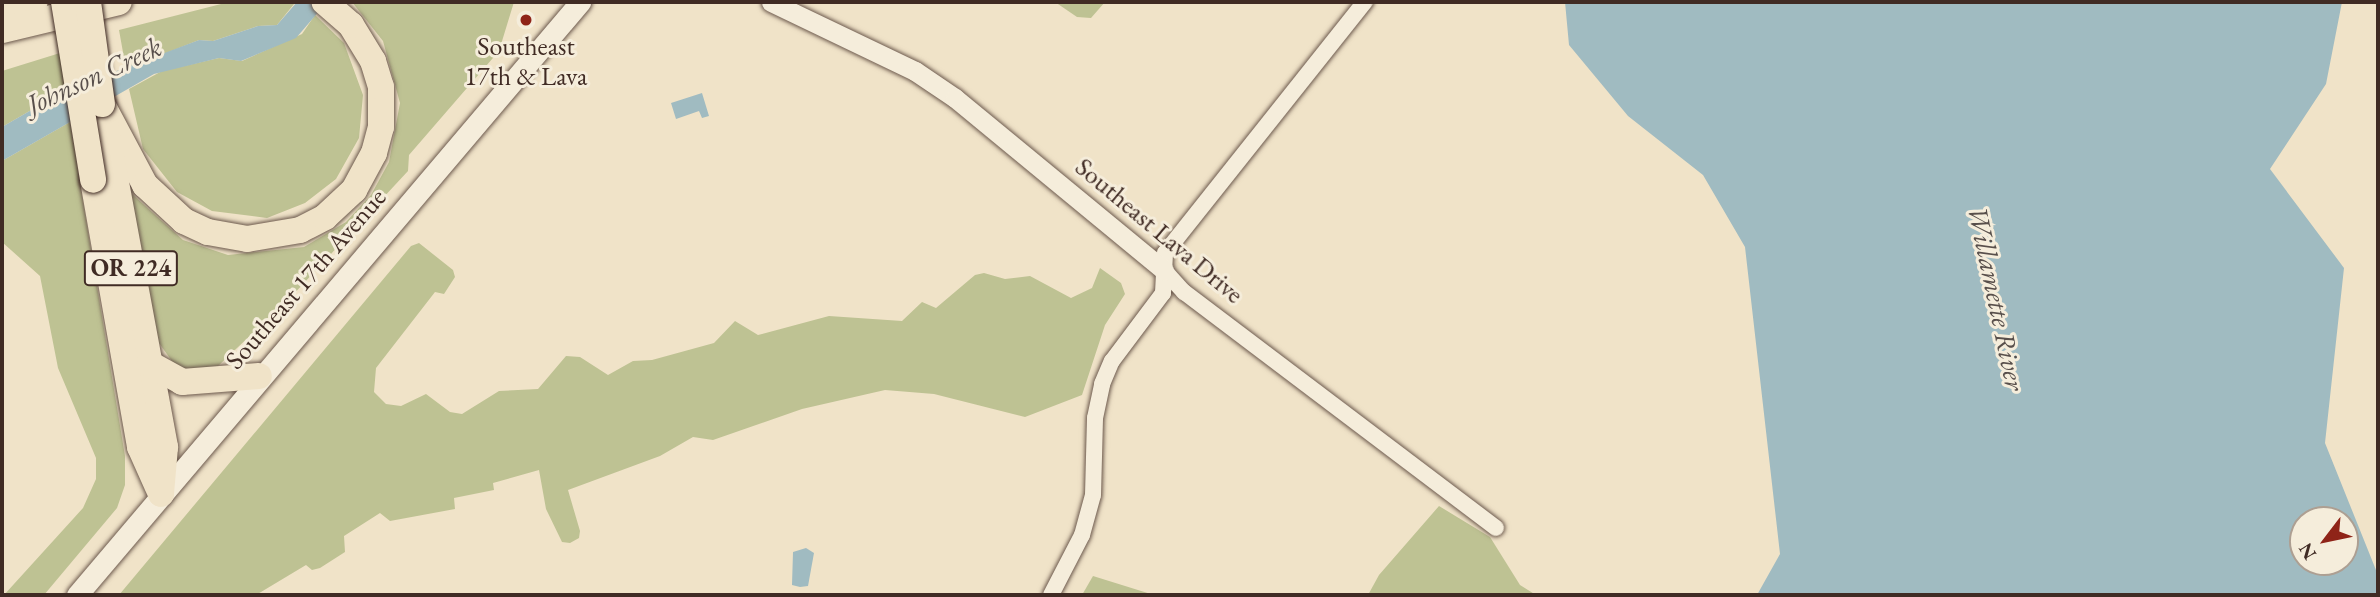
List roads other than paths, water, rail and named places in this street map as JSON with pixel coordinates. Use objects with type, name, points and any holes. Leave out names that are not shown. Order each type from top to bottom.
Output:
[{"type":"highway","name":"OR 224","points":[[64,2],[112,172],[165,447],[161,494]]},
{"type":"highway","points":[[88,2],[112,172],[208,232],[261,239],[313,224],[354,190],[378,140],[381,87],[361,38],[325,2]]},
{"type":"highway","points":[[2,30],[119,2]]},
{"type":"highway","name":"OR 224","points":[[112,172],[140,447],[161,494]]},
{"type":"highway","points":[[150,365],[182,383],[259,376]]},
{"type":"main road","points":[[2,15],[36,2]]},
{"type":"main road","name":"Southeast 17th Avenue","points":[[77,595],[259,376],[580,2]]},
{"type":"street","name":"Southeast Lava Drive","points":[[771,2],[915,71],[955,98],[1164,270],[1184,292],[1496,528]]},
{"type":"street","points":[[1051,595],[1082,535],[1093,495],[1095,418],[1102,384],[1112,361],[1163,293],[1165,253],[1365,2]]},
{"type":"water","points":[[297,2],[327,2],[296,38],[241,61],[219,58],[154,74],[2,161],[2,127],[66,90],[199,40],[213,41],[258,26],[277,25]]},
{"type":"water","name":"Willamette River","points":[[1565,2],[2342,2],[2326,84],[2270,169],[2344,268],[2325,443],[2350,506],[2289,506],[2289,576],[2359,576],[2359,528],[2378,575],[2378,595],[1757,595],[1780,554],[1745,247],[1703,175],[1628,116],[1569,45]]},
{"type":"water","points":[[702,93],[709,116],[702,118],[699,111],[676,119],[671,103]]},
{"type":"water","points":[[806,548],[814,553],[808,586],[792,585],[793,552]]},
{"type":"place","name":"Southeast 17th & Lava","points":[[526,20]]},
{"type":"water label","name":"Johnson Creek","points":[[94,75]]}]
